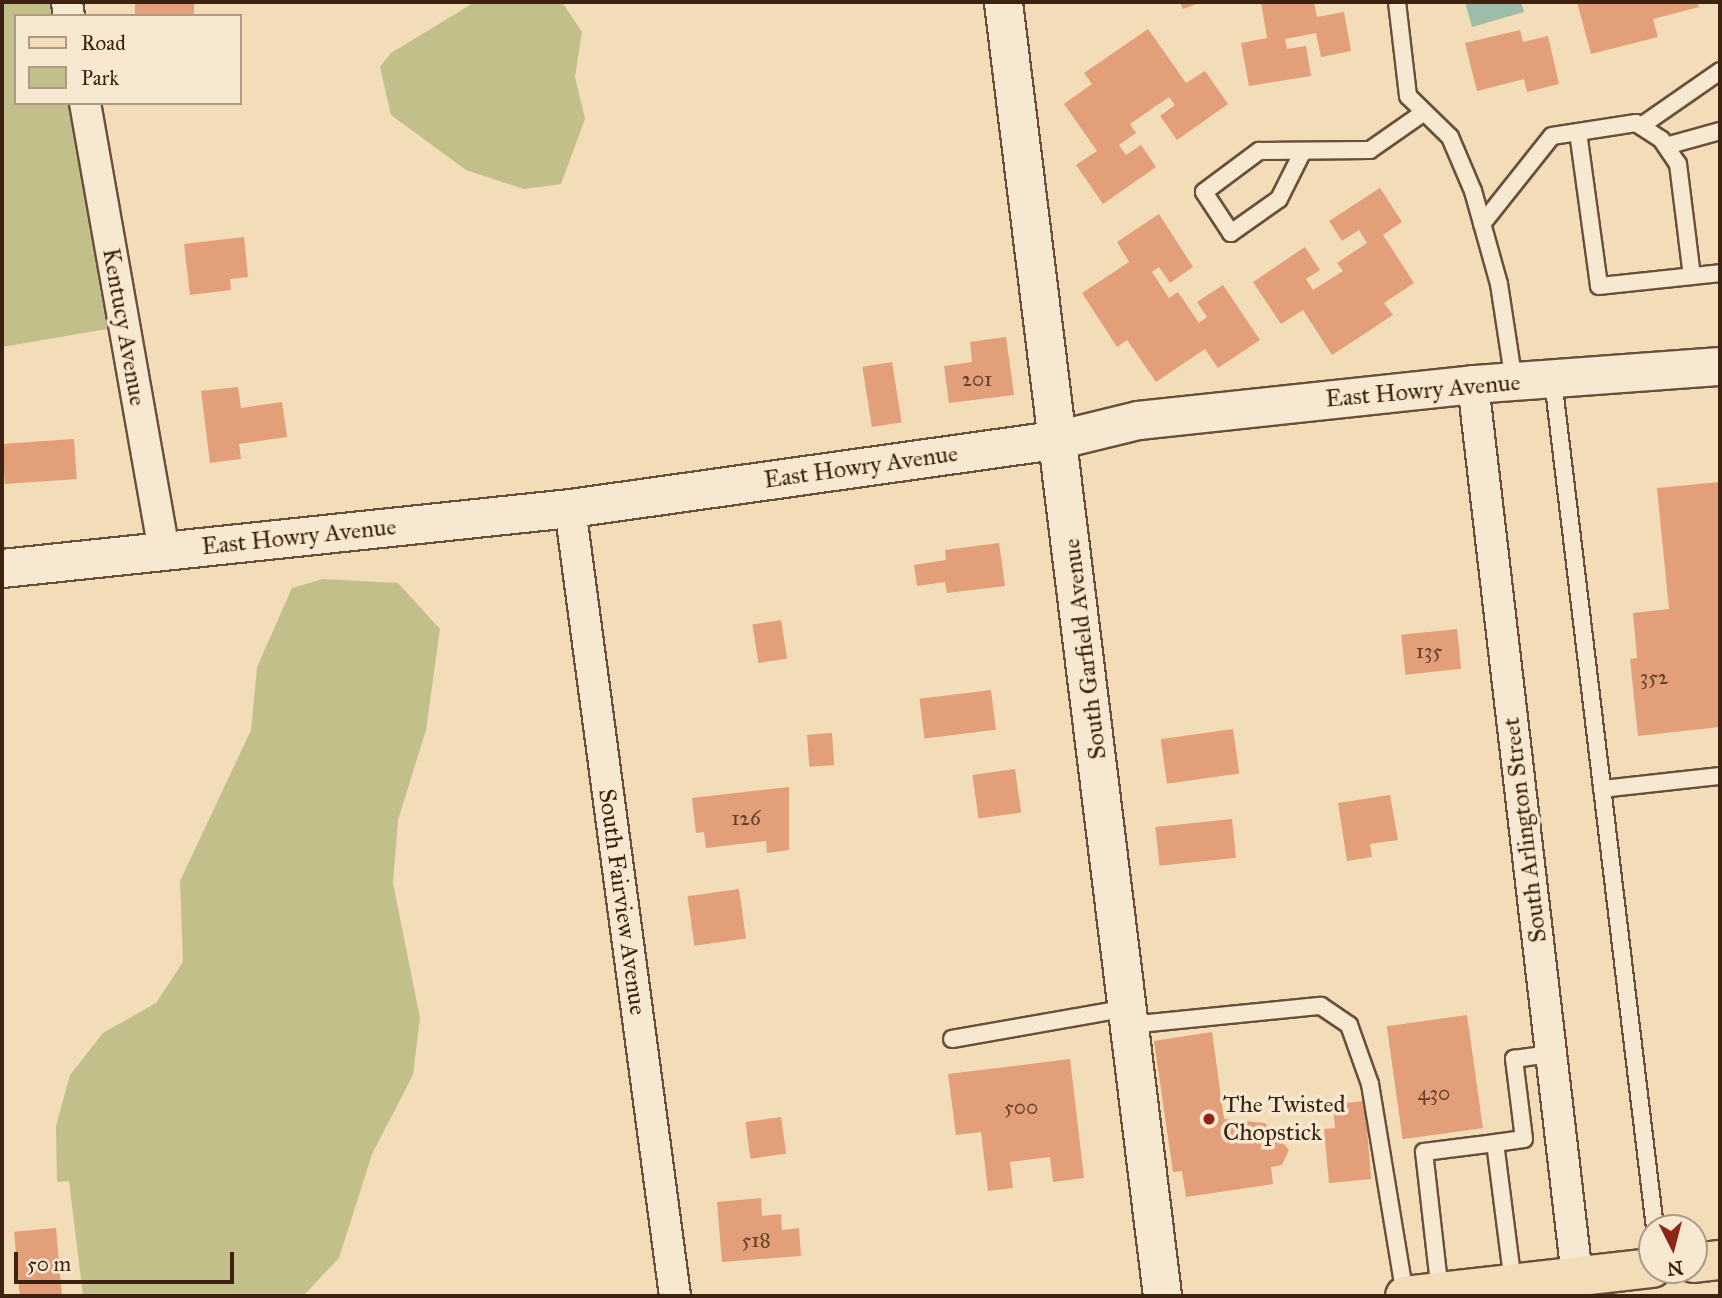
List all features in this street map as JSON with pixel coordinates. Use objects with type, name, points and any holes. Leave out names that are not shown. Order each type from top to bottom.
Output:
[{"type":"main road","points":[[1434,1294],[1513,1283],[1559,1284],[1638,1270]]},
{"type":"street","name":"South Garfield Avenue","points":[[1003,2],[1060,439],[1162,1296]]},
{"type":"street","name":"Kentucy Avenue","points":[[85,105],[164,552]]},
{"type":"street","name":"East Howry Avenue","points":[[2,568],[570,508],[1060,439],[1138,420],[1473,384],[1720,366]]},
{"type":"street","name":"South Arlington Street","points":[[1473,384],[1551,1054],[1559,1284]]},
{"type":"street","name":"South Fairview Avenue","points":[[570,508],[675,1296]]},
{"type":"lane","points":[[1397,2],[1408,96],[1450,137],[1482,224],[1514,382]]},
{"type":"lane","points":[[1482,224],[1552,136],[1641,126],[1720,71]]},
{"type":"lane","points":[[1303,151],[1279,200],[1231,233],[1205,192],[1259,151],[1370,150],[1423,113]]},
{"type":"lane","points":[[1641,126],[1666,146],[1678,164],[1692,276]]},
{"type":"lane","points":[[1666,146],[1720,131]]},
{"type":"lane","points":[[1578,132],[1599,286],[1720,273]]},
{"type":"lane","points":[[1553,380],[1653,1214]]},
{"type":"lane","points":[[1602,789],[1720,776]]},
{"type":"lane","points":[[953,1039],[1128,1016],[1321,1006],[1336,1013],[1349,1025],[1367,1073],[1388,1198],[1434,1294]]},
{"type":"lane","points":[[1434,1294],[1424,1152],[1524,1139],[1514,1059],[1551,1054]]},
{"type":"lane","points":[[1495,1143],[1513,1283]]},
{"type":"green space","points":[[2,2],[50,2],[52,14],[14,14],[14,105],[68,105],[107,329],[2,347]]},
{"type":"green space","points":[[475,2],[562,2],[582,32],[575,77],[585,119],[561,184],[524,189],[466,170],[391,115],[380,67],[391,53]]},
{"type":"green space","points":[[323,579],[398,583],[440,629],[426,730],[398,820],[393,883],[420,1018],[413,1075],[372,1154],[339,1258],[303,1296],[83,1296],[69,1181],[57,1182],[56,1126],[70,1075],[103,1033],[156,1003],[183,962],[180,881],[251,730],[257,667],[292,588]]},
{"type":"shaded area","points":[[1465,2],[1521,2],[1524,12],[1472,27]]},
{"type":"building","points":[[135,2],[194,2],[194,14],[135,14]]},
{"type":"building","points":[[1180,2],[1202,2],[1183,9]]},
{"type":"building","points":[[1261,2],[1314,2],[1317,17],[1344,12],[1351,51],[1321,57],[1316,33],[1285,39],[1287,49],[1306,46],[1311,76],[1249,86],[1241,43],[1267,38]]},
{"type":"building","points":[[1577,2],[1697,2],[1699,7],[1653,19],[1658,37],[1591,54]]},
{"type":"building","points":[[1148,29],[1186,83],[1205,71],[1228,104],[1177,140],[1160,116],[1175,105],[1169,97],[1130,124],[1136,133],[1119,145],[1126,155],[1141,145],[1156,167],[1103,204],[1076,165],[1097,151],[1064,104],[1092,84],[1084,73]]},
{"type":"building","points":[[1520,30],[1523,42],[1548,36],[1559,84],[1527,92],[1524,79],[1477,91],[1465,43]]},
{"type":"building","points":[[1380,188],[1402,222],[1383,235],[1414,283],[1384,303],[1393,315],[1332,355],[1303,310],[1281,324],[1253,282],[1305,247],[1320,270],[1306,279],[1313,290],[1343,271],[1337,263],[1367,243],[1359,230],[1342,241],[1329,221]]},
{"type":"building","points":[[1159,214],[1193,267],[1170,283],[1159,267],[1152,272],[1169,298],[1178,292],[1199,323],[1207,317],[1197,302],[1223,285],[1260,340],[1218,368],[1205,349],[1156,382],[1127,340],[1117,347],[1082,293],[1129,262],[1117,242]]},
{"type":"building","points":[[244,237],[248,277],[230,279],[231,290],[190,295],[184,244]]},
{"type":"building","points":[[1006,337],[1014,395],[949,403],[944,366],[972,362],[970,342]]},
{"type":"building","points":[[892,362],[902,422],[872,427],[862,367]]},
{"type":"building","points":[[238,387],[241,408],[282,402],[287,437],[239,444],[241,459],[210,463],[201,391]]},
{"type":"building","points":[[74,439],[77,479],[5,484],[2,444]]},
{"type":"building","points":[[1720,482],[1720,727],[1638,736],[1630,659],[1637,658],[1633,613],[1669,609],[1657,488]]},
{"type":"building","points":[[999,543],[1005,586],[947,593],[945,582],[917,586],[914,565],[946,560],[945,550]]},
{"type":"building","points":[[781,620],[787,659],[758,663],[752,625]]},
{"type":"building","points":[[1457,629],[1461,669],[1405,675],[1401,635]]},
{"type":"building","points":[[991,690],[996,730],[924,738],[920,699]]},
{"type":"building","points":[[1233,729],[1239,774],[1167,784],[1161,739]]},
{"type":"building","points":[[832,733],[834,765],[809,767],[807,735]]},
{"type":"building","points":[[1015,769],[1021,813],[979,819],[972,775]]},
{"type":"building","points":[[789,787],[789,850],[767,853],[766,841],[706,848],[704,832],[696,833],[692,798]]},
{"type":"building","points":[[1390,795],[1398,840],[1370,844],[1372,857],[1347,861],[1338,803]]},
{"type":"building","points":[[1232,819],[1236,858],[1159,866],[1155,827]]},
{"type":"building","points":[[739,889],[746,939],[694,946],[688,896]]},
{"type":"building","points":[[1467,1015],[1483,1128],[1403,1139],[1387,1026]]},
{"type":"building","points":[[1212,1032],[1224,1119],[1265,1123],[1289,1150],[1282,1165],[1271,1167],[1273,1184],[1186,1197],[1182,1171],[1173,1172],[1154,1041]]},
{"type":"building","points":[[1070,1059],[1084,1178],[1053,1182],[1050,1157],[1010,1162],[1013,1188],[988,1191],[981,1132],[956,1135],[948,1074]]},
{"type":"building","points":[[1365,1101],[1371,1179],[1329,1183],[1324,1129],[1335,1128],[1333,1104]]},
{"type":"building","points":[[781,1117],[786,1154],[750,1159],[745,1122]]},
{"type":"building","points":[[761,1198],[762,1216],[781,1214],[782,1230],[799,1228],[801,1256],[722,1262],[717,1202]]},
{"type":"building","points":[[56,1228],[62,1296],[20,1296],[14,1232]]},
{"type":"place","name":"The Twisted Chopstick","points":[[1209,1119]]}]
